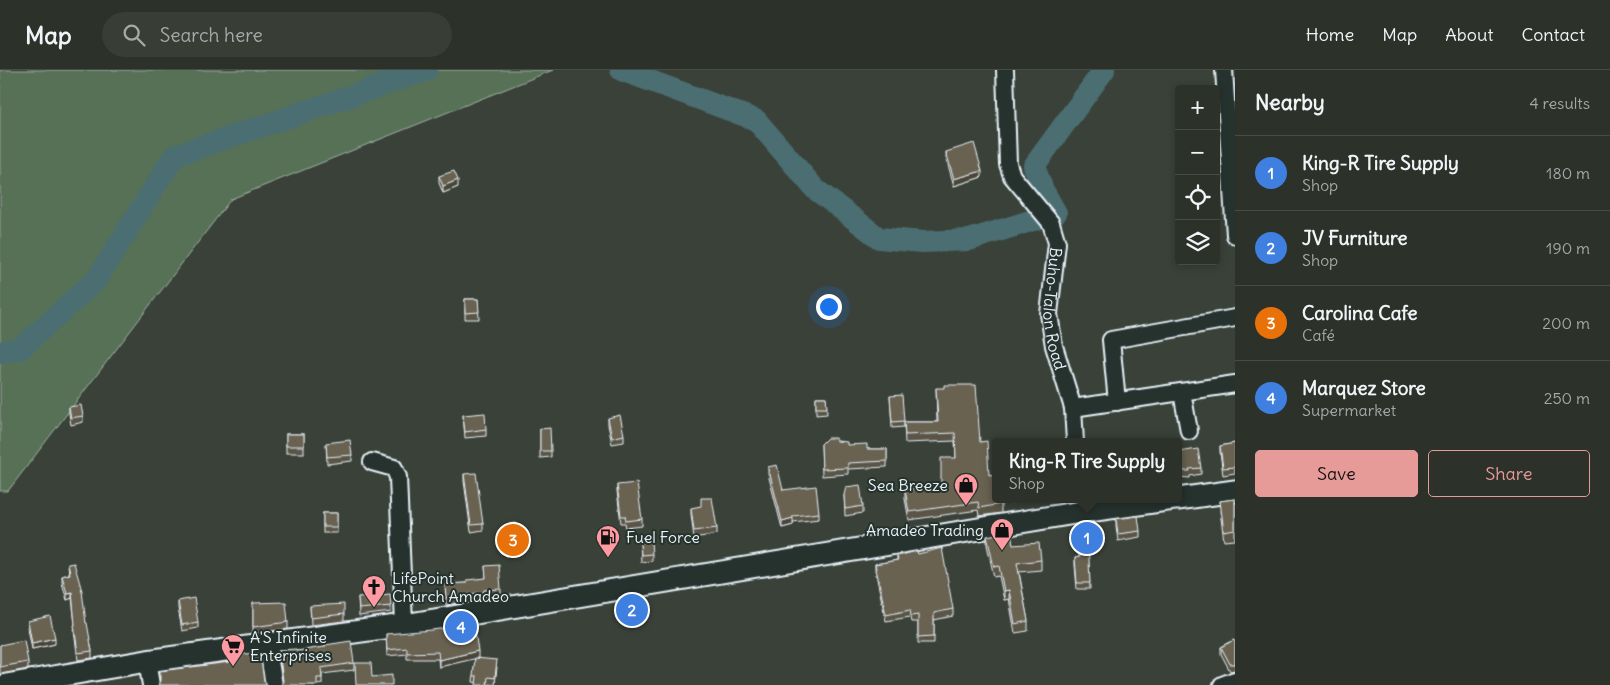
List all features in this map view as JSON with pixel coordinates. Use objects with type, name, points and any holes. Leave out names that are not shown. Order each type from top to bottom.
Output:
[{"type":"main road","points":[[1182,498],[1235,491]]},
{"type":"main road","points":[[6,685],[147,661],[404,625],[1080,506],[1120,503]]},
{"type":"street","name":"Buho-Talon Road","points":[[1005,70],[1008,164],[1012,176],[1051,223],[1057,243],[1048,314],[1054,346],[1073,408],[1075,438]]},
{"type":"street","points":[[1224,70],[1235,235]]},
{"type":"street","points":[[1117,402],[1111,340],[1235,318]]},
{"type":"street","points":[[1073,408],[1235,384]]},
{"type":"street","points":[[1182,392],[1189,431]]},
{"type":"street","points":[[372,462],[394,468],[398,478],[404,625]]},
{"type":"street","points":[[268,644],[274,685]]},
{"type":"street","points":[[147,661],[151,685]]},
{"type":"street","points":[[1222,685],[1235,680]]},
{"type":"green space","points":[[0,70],[553,70],[231,199],[8,491],[0,491]]},
{"type":"building","points":[[974,143],[982,171],[954,179],[946,152]]},
{"type":"building","points":[[454,171],[458,180],[443,186],[439,176]]},
{"type":"building","points":[[465,299],[478,299],[479,312],[465,313]]},
{"type":"building","points":[[944,385],[976,385],[980,442],[987,441],[989,475],[992,475],[992,503],[1001,504],[979,508],[978,502],[909,512],[905,490],[941,485],[941,458],[956,458],[955,433],[905,435],[904,422],[938,422],[936,388],[944,388]]},
{"type":"building","points":[[902,395],[904,421],[892,422],[890,396]]},
{"type":"building","points":[[816,397],[826,397],[827,408],[816,408]]},
{"type":"building","points":[[81,405],[83,416],[71,418],[69,407]]},
{"type":"building","points":[[485,413],[486,429],[465,432],[463,415]]},
{"type":"building","points":[[620,415],[624,435],[612,438],[608,418]]},
{"type":"building","points":[[550,428],[551,451],[540,451],[540,429]]},
{"type":"building","points":[[286,434],[304,434],[304,446],[286,446]]},
{"type":"building","points":[[827,438],[835,438],[837,441],[847,442],[847,445],[867,444],[867,449],[887,449],[887,461],[848,463],[848,468],[822,469],[821,444]]},
{"type":"building","points":[[350,440],[352,455],[327,457],[326,443]]},
{"type":"building","points":[[1235,443],[1235,467],[1223,468],[1220,446]]},
{"type":"building","points":[[1198,449],[1201,468],[1182,471],[1182,451]]},
{"type":"building","points":[[777,465],[783,490],[816,486],[819,513],[793,516],[793,518],[782,521],[768,467]]},
{"type":"building","points":[[476,473],[483,524],[471,525],[464,474]]},
{"type":"building","points":[[637,483],[642,519],[626,521],[625,516],[621,516],[617,485]]},
{"type":"building","points":[[860,485],[863,506],[845,509],[844,495],[846,487]]},
{"type":"building","points":[[701,498],[712,498],[717,528],[694,531],[691,508],[701,506]]},
{"type":"building","points":[[1235,499],[1235,530],[1224,532],[1220,501]]},
{"type":"building","points":[[323,513],[337,513],[337,527],[323,527]]},
{"type":"building","points":[[1138,516],[1140,531],[1118,534],[1116,519]]},
{"type":"building","points":[[516,523],[521,527],[522,536],[518,542],[510,544],[504,538],[503,531],[509,524]]},
{"type":"building","points":[[1095,523],[1096,538],[1088,539],[1090,583],[1077,583],[1075,558],[1080,557],[1077,525]]},
{"type":"building","points":[[1011,531],[1013,545],[1039,543],[1041,560],[1017,563],[1028,621],[1015,624],[1009,590],[1004,591],[999,566],[994,567],[987,536]]},
{"type":"building","points":[[651,541],[652,554],[641,555],[640,542]]},
{"type":"building","points":[[942,548],[953,609],[934,613],[934,636],[918,637],[918,615],[911,616],[910,610],[886,615],[875,564],[898,560],[897,556],[917,551],[918,554]]},
{"type":"building","points":[[74,563],[82,591],[92,651],[78,653],[72,592],[67,593],[62,576],[70,574],[68,564]]},
{"type":"building","points":[[499,565],[501,589],[484,590],[484,592],[446,598],[445,584],[467,583],[467,580],[486,578],[485,566]]},
{"type":"building","points":[[390,594],[391,606],[359,609],[358,597]]},
{"type":"building","points":[[643,595],[645,608],[621,611],[619,598]]},
{"type":"building","points":[[194,598],[198,622],[182,625],[178,601]]},
{"type":"building","points":[[286,602],[288,622],[253,627],[253,603]]},
{"type":"building","points":[[344,604],[344,614],[311,618],[310,606]]},
{"type":"building","points":[[50,616],[55,638],[32,643],[28,621]]},
{"type":"building","points":[[474,624],[478,651],[439,660],[438,652],[407,653],[407,648],[387,650],[386,634]]},
{"type":"building","points":[[24,640],[28,662],[0,667],[0,645]]},
{"type":"building","points":[[1234,640],[1235,664],[1230,664],[1221,647]]},
{"type":"building","points":[[351,641],[354,663],[321,668],[322,678],[317,678],[317,685],[281,685],[283,681],[279,650],[296,649],[296,651]]},
{"type":"building","points":[[260,653],[264,681],[267,685],[158,685],[160,671],[230,662],[229,655]]},
{"type":"building","points":[[475,658],[497,660],[495,678],[488,677],[487,685],[476,685],[477,676],[473,676]]},
{"type":"building","points":[[355,663],[371,663],[372,677],[392,675],[392,685],[356,685]]},
{"type":"waterway","points":[[0,352],[20,349],[97,279],[174,156],[427,70]]},
{"type":"waterway","points":[[621,70],[756,120],[815,189],[879,238],[922,242],[969,240],[1056,213],[1043,190],[1034,166],[1104,70]]},
{"type":"place","name":"Sea Breeze","points":[[966,506]]},
{"type":"place","name":"King-R Tire Supply","points":[[1087,538]]},
{"type":"place","name":"Carolina Cafe","points":[[513,540]]},
{"type":"place","name":"Amadeo Trading","points":[[1002,551]]},
{"type":"place","name":"Fuel Force","points":[[608,558]]},
{"type":"place","name":"LifePoint Church Amadeo","points":[[374,608]]},
{"type":"place","name":"JV Furniture","points":[[632,610]]},
{"type":"place","name":"Marquez Store","points":[[461,627]]},
{"type":"place","name":"A'S Infinite Enterprises","points":[[233,667]]}]
